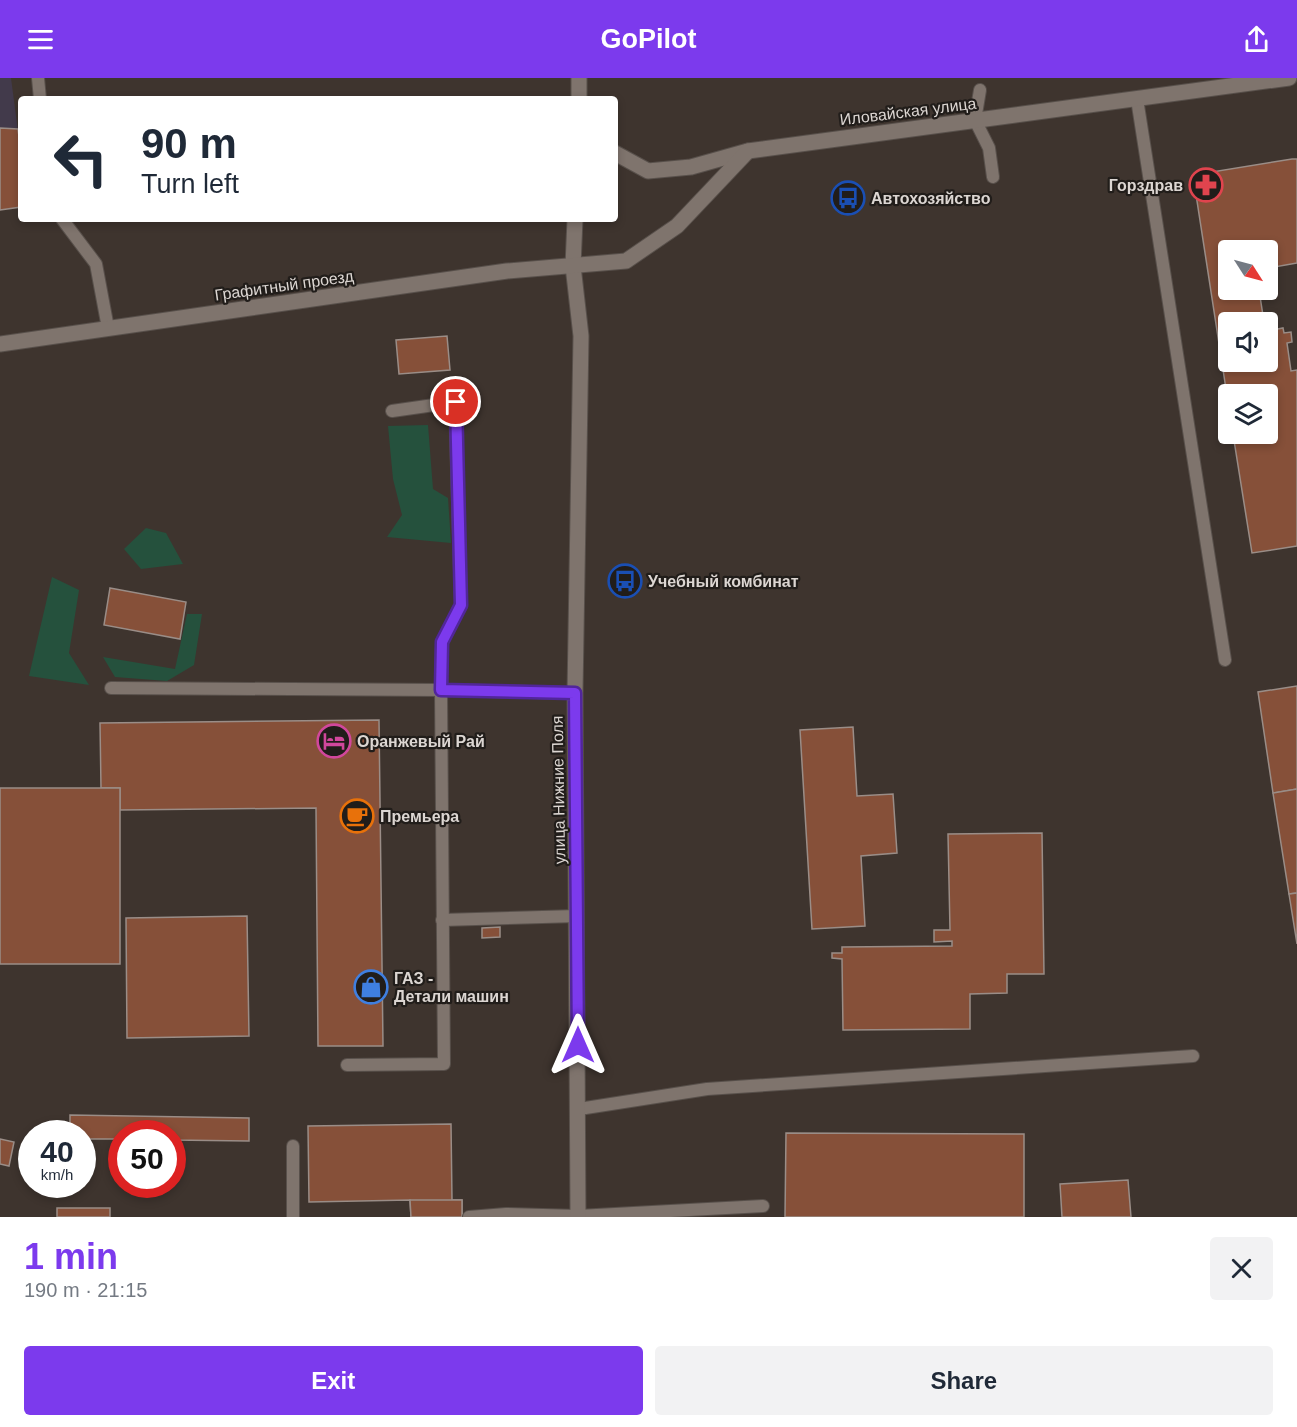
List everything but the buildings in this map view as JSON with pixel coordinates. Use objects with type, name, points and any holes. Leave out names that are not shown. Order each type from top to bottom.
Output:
[{"type":"main road","points":[[579,78],[579,96]]},
{"type":"main road","name":"Иловайская улица","points":[[618,155],[648,171],[691,167],[748,151],[1289,78]]},
{"type":"main road","points":[[573,266],[626,261],[677,226],[748,151]]},
{"type":"main road","name":"улица Нижние Поля","points":[[574,222],[573,266],[581,336],[575,693],[578,1217]]},
{"type":"main road","name":"Графитный проезд","points":[[0,344],[507,272],[573,266]]},
{"type":"lane","points":[[38,78],[40,96]]},
{"type":"lane","points":[[980,90],[975,120],[989,148],[993,177]]},
{"type":"lane","points":[[1137,99],[1225,660]]},
{"type":"lane","points":[[64,222],[96,264],[108,328]]},
{"type":"lane","points":[[347,1065],[444,1064],[441,690],[442,642],[461,605],[456,402],[392,411]]},
{"type":"lane","points":[[111,688],[575,693]]},
{"type":"lane","points":[[442,920],[577,916]]},
{"type":"lane","points":[[579,1109],[706,1089],[1194,1056]]},
{"type":"lane","points":[[293,1146],[293,1217]]},
{"type":"lane","points":[[469,1217],[506,1214],[578,1217],[764,1206]]},
{"type":"shaded area","points":[[0,78],[11,78],[18,131],[18,207],[0,210]]},
{"type":"green space","points":[[428,425],[433,489],[448,498],[451,543],[387,537],[402,515],[393,479],[388,426]]},
{"type":"green space","points":[[146,528],[166,533],[183,564],[141,569],[124,549]]},
{"type":"green space","points":[[52,577],[79,590],[69,653],[89,685],[29,676]]},
{"type":"green space","points":[[187,614],[202,614],[194,665],[167,681],[115,677],[103,657],[175,669]]},
{"type":"place","name":"Горздрав","points":[[1206,185]]},
{"type":"place","name":"Автохозяйство","points":[[848,198]]},
{"type":"place","name":"Учебный комбинат","points":[[625,581]]},
{"type":"place","name":"Оранжевый Рай","points":[[334,741]]},
{"type":"place","name":"Премьера","points":[[357,816]]},
{"type":"place","name":"ГАЗ - Детали машин","points":[[371,987]]},
{"type":"route","points":[[456,402],[461,605],[442,642],[441,690],[575,693],[578,1045]]}]
